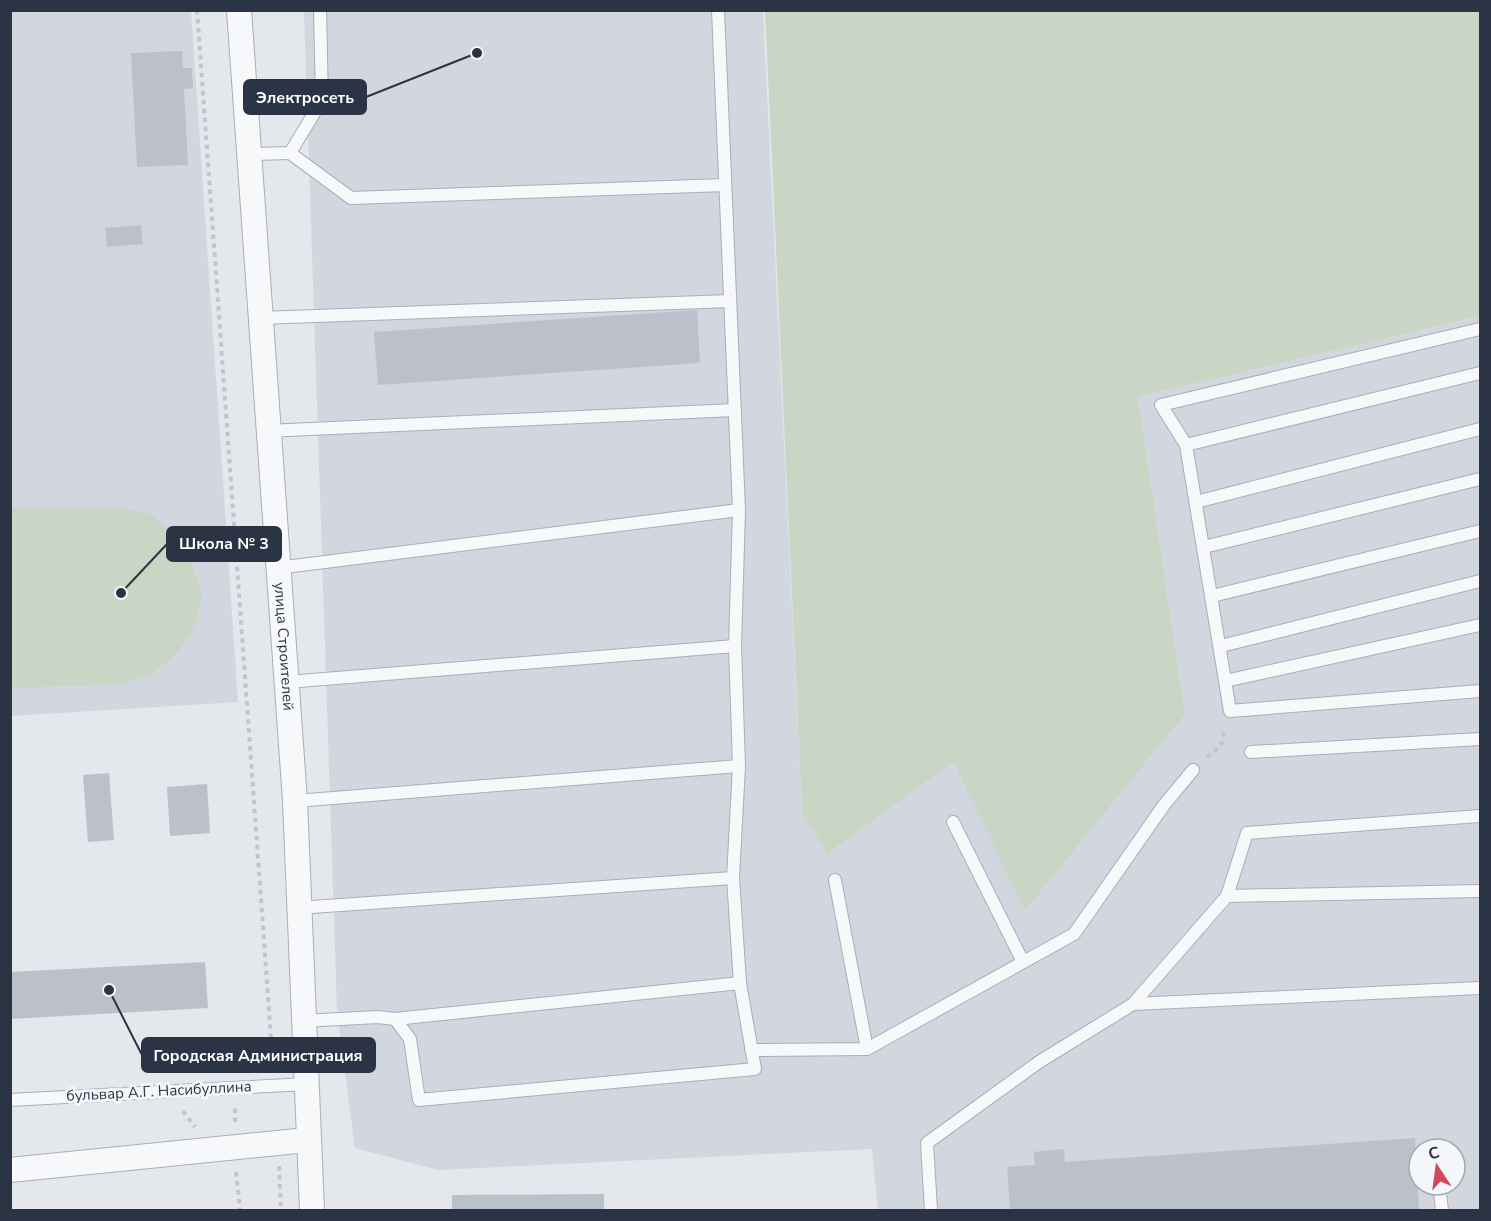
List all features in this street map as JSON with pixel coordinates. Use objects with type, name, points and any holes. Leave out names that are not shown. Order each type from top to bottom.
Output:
[{"type":"street","name":"улица Строителей","points":[[239,10],[251,154],[266,431],[295,801],[297,908],[312,1210]]},
{"type":"street","points":[[10,1170],[307,1140]]},
{"type":"lane","points":[[290,153],[322,100],[320,10]]},
{"type":"lane","points":[[396,1019],[410,1039],[419,1100],[754,1069],[740,983],[733,878],[739,766],[735,646],[739,510],[718,10]]},
{"type":"lane","points":[[251,154],[290,153],[351,198],[725,185]]},
{"type":"lane","points":[[260,318],[730,301]]},
{"type":"lane","points":[[1480,329],[1161,405],[1186,445],[1230,711],[1480,691]]},
{"type":"lane","points":[[1186,445],[1480,373]]},
{"type":"lane","points":[[266,431],[735,410]]},
{"type":"lane","points":[[1196,502],[1480,429]]},
{"type":"lane","points":[[1204,547],[1480,479]]},
{"type":"lane","points":[[278,568],[739,510]]},
{"type":"lane","points":[[1212,596],[1480,531]]},
{"type":"lane","points":[[1221,646],[1480,581]]},
{"type":"lane","points":[[1225,681],[1480,625]]},
{"type":"lane","points":[[1422,638],[1480,634]]},
{"type":"lane","points":[[286,682],[735,646]]},
{"type":"lane","points":[[1251,752],[1480,739]]},
{"type":"lane","points":[[295,801],[739,766]]},
{"type":"lane","points":[[751,1050],[867,1049],[1074,934],[1164,806],[1193,770]]},
{"type":"lane","points":[[931,1210],[927,1143],[1039,1062],[1133,1004],[1227,896],[1247,833],[1480,816]]},
{"type":"lane","points":[[953,822],[1023,962]]},
{"type":"lane","points":[[297,908],[733,878]]},
{"type":"lane","points":[[835,880],[867,1049]]},
{"type":"lane","points":[[1227,896],[1480,891]]},
{"type":"lane","points":[[302,1021],[378,1017],[396,1019],[740,983]]},
{"type":"lane","points":[[1133,1004],[1480,988]]},
{"type":"lane","name":"бульвар А.Г. Насибуллина","points":[[10,1100],[307,1084]]},
{"type":"path","points":[[197,10],[275,1085]]},
{"type":"path","points":[[169,1091],[212,1150]]},
{"type":"path","points":[[278,1143],[281,1210]]},
{"type":"shaded area","points":[[11,11],[191,11],[238,702],[11,716]]},
{"type":"shaded area","points":[[304,11],[763,11],[802,812],[827,854],[953,761],[1185,714],[1138,397],[1480,316],[1480,1210],[878,1210],[872,1149],[438,1170],[355,1148],[337,1010]]},
{"type":"green space","points":[[765,11],[1480,11],[1480,316],[1138,397],[1185,714],[1025,910],[953,762],[827,854],[802,812]]},
{"type":"green space","points":[[119,507],[151,514],[175,535],[191,562],[202,593],[195,627],[176,654],[152,674],[122,684],[11,688],[11,508]]},
{"type":"building","points":[[182,51],[183,68],[192,68],[193,88],[184,89],[188,165],[137,167],[131,53]]},
{"type":"building","points":[[141,225],[143,244],[107,247],[105,228]]},
{"type":"building","points":[[697,310],[700,363],[378,385],[374,332]]},
{"type":"building","points":[[109,773],[114,840],[88,842],[83,775]]},
{"type":"building","points":[[207,784],[210,833],[170,836],[167,787]]},
{"type":"building","points":[[205,962],[208,1008],[10,1019],[10,972]]},
{"type":"building","points":[[1407,1139],[1407,1197],[1418,1197],[1419,1210],[1010,1210],[1007,1167],[1035,1165],[1034,1152],[1064,1149],[1065,1162]]},
{"type":"building","points":[[604,1194],[604,1210],[452,1210],[452,1195]]},
{"type":"place","name":"Электросеть","points":[[477,53]]},
{"type":"place","name":"Школа № 3","points":[[121,593]]},
{"type":"place","name":"Городская Администрация","points":[[109,990]]}]
